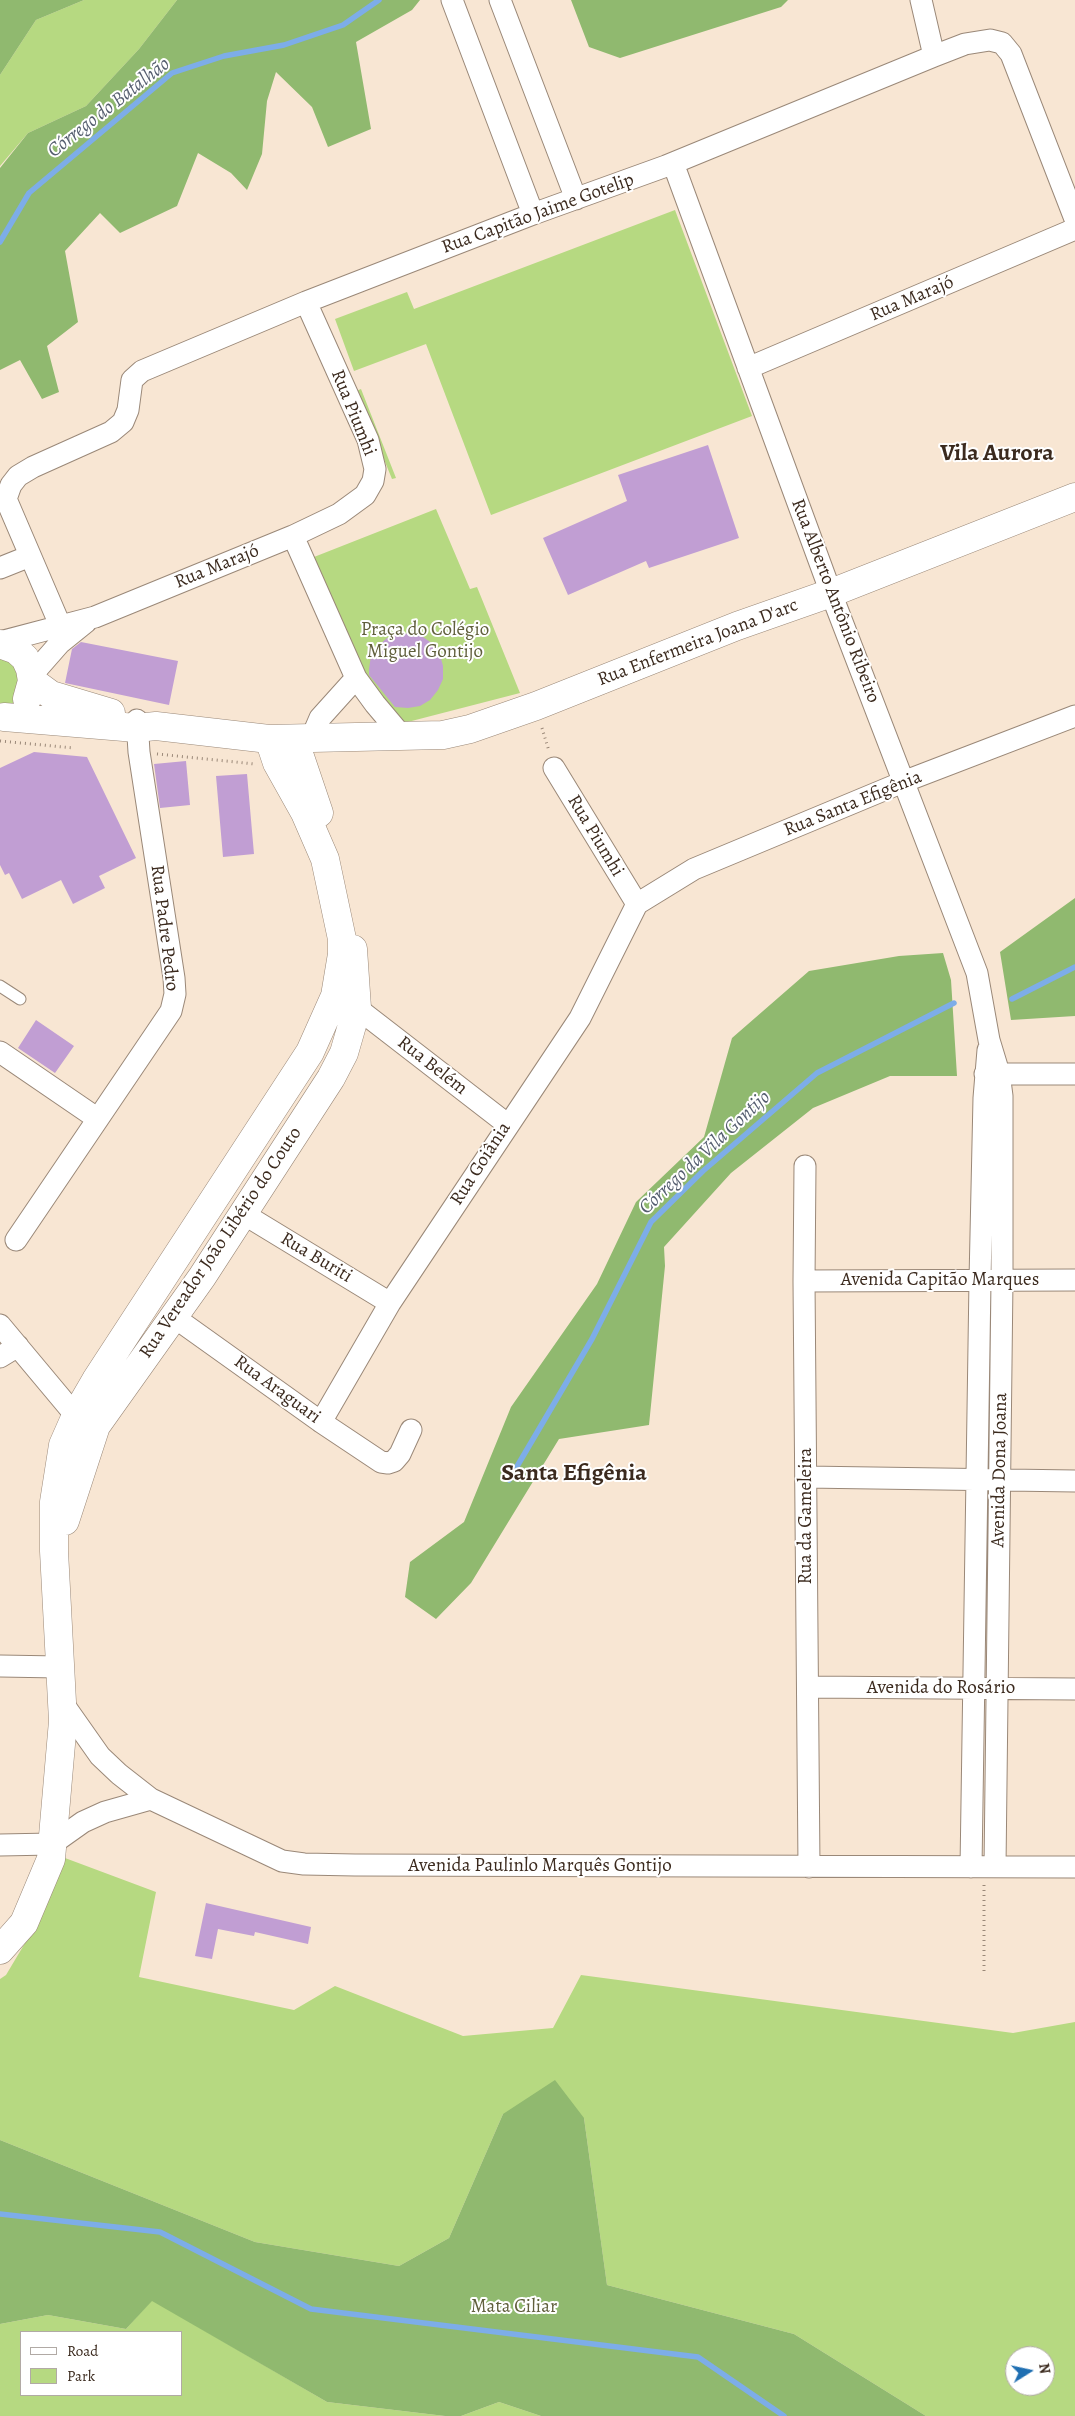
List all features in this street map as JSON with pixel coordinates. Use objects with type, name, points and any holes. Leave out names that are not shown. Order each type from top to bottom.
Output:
[{"type":"main road","name":"Rua Enfermeira Joana D'arc","points":[[2,717],[143,724],[291,739],[443,735],[536,706],[737,626],[831,593],[1075,497]]},
{"type":"main road","points":[[0,643],[16,650],[25,658],[32,679],[30,693],[24,704],[15,712],[2,717]]},
{"type":"main road","name":"Rua Enfermeira Joana D'arc","points":[[32,679],[52,696],[143,724]]},
{"type":"main road","name":"Rua Vereador João Libério do Couto","points":[[0,1950],[24,1923],[51,1859],[63,1721],[54,1550],[54,1502],[64,1446],[174,1317],[331,1078],[344,1053],[346,1002],[342,954],[345,928],[320,845],[277,763],[291,739]]},
{"type":"main road","name":"Rua Vereador João Libério do Couto","points":[[86,1421],[96,1380],[310,1052],[346,1002]]},
{"type":"street","points":[[452,0],[532,214]]},
{"type":"street","points":[[500,0],[576,199]]},
{"type":"street","points":[[921,0],[934,56]]},
{"type":"street","name":"Rua Capitão Jaime Gotelip","points":[[30,556],[6,499],[11,485],[18,476],[110,432],[123,422],[128,410],[132,380],[142,372],[306,302],[532,214],[673,163],[965,44],[990,40],[1002,43],[1012,54],[1075,218]]},
{"type":"street","name":"Rua Alberto Antônio Ribeiro","points":[[673,163],[831,593],[977,973],[990,1040],[992,1074]]},
{"type":"street","name":"Rua Marajó","points":[[748,368],[1075,229]]},
{"type":"street","name":"Rua Piumhi","points":[[306,302],[368,440],[375,469],[373,481],[365,495],[339,514]]},
{"type":"street","name":"Rua Marajó","points":[[0,643],[94,617],[293,536],[339,514]]},
{"type":"street","points":[[293,536],[356,678],[402,736]]},
{"type":"street","points":[[0,568],[30,556],[60,625]]},
{"type":"street","name":"Rua Marajó","points":[[32,679],[60,643],[94,617]]},
{"type":"street","points":[[291,739],[320,718],[356,678]]},
{"type":"street","name":"Rua Santa Efigênia","points":[[637,904],[694,869],[904,782],[1075,716]]},
{"type":"street","name":"Rua Padre Pedro","points":[[16,1240],[171,1011],[175,994],[174,978],[143,724]]},
{"type":"street","name":"Rua Piumhi","points":[[554,768],[637,904]]},
{"type":"street","name":"Rua Goiânia","points":[[321,1422],[390,1303],[580,1018],[637,904]]},
{"type":"street","name":"Rua Belém","points":[[346,1002],[508,1124]]},
{"type":"street","points":[[0,1052],[98,1119]]},
{"type":"street","points":[[992,1074],[1075,1074]]},
{"type":"street","name":"Avenida Dona Joana","points":[[983,1867],[998,1688],[1002,1096],[992,1074]]},
{"type":"street","name":"Avenida Dona Joana","points":[[983,1867],[974,1688],[980,1280],[992,1074]]},
{"type":"street","name":"Rua da Gameleira","points":[[806,1166],[804,1281],[809,1867]]},
{"type":"street","name":"Rua Buriti","points":[[242,1213],[390,1303]]},
{"type":"street","name":"Avenida Capitão Marques","points":[[804,1281],[1075,1280]]},
{"type":"street","name":"Rua Araguari","points":[[174,1317],[321,1422],[381,1462],[394,1461],[400,1454],[411,1430]]},
{"type":"street","points":[[0,1324],[86,1421]]},
{"type":"street","points":[[0,1357],[18,1346]]},
{"type":"street","points":[[806,1477],[1075,1481]]},
{"type":"street","points":[[0,1666],[59,1668]]},
{"type":"street","name":"Avenida do Rosário","points":[[808,1687],[1075,1689]]},
{"type":"street","name":"Avenida Paulinlo Marquês Gontijo","points":[[62,1702],[100,1756],[119,1774],[151,1799],[282,1861],[304,1864],[1075,1867]]},
{"type":"street","points":[[0,1845],[84,1822],[105,1812],[151,1799]]},
{"type":"lane","points":[[0,986],[20,998]]},
{"type":"path","points":[[533,730],[551,724]]},
{"type":"path","points":[[983,1867],[984,1972]]},
{"type":"green space","points":[[0,0],[84,0],[36,20],[0,75]]},
{"type":"green space","points":[[84,0],[177,0],[139,49],[86,106],[28,133],[0,166],[0,75],[36,20]]},
{"type":"green space","points":[[177,0],[420,0],[412,10],[356,42],[371,129],[328,147],[312,107],[276,72],[267,101],[262,154],[247,190],[231,173],[198,153],[177,206],[120,233],[100,213],[65,251],[78,322],[47,346],[59,392],[42,399],[20,360],[0,370],[0,168],[28,133],[86,106],[139,49]]},
{"type":"green space","points":[[571,0],[788,0],[781,7],[620,58],[589,47]]},
{"type":"green space","points":[[675,210],[752,416],[491,515],[426,344],[354,371],[335,319],[407,292],[414,309]]},
{"type":"green space","points":[[361,389],[396,478],[392,479],[356,391]]},
{"type":"green space","name":"Praça do Colégio Miguel Gontijo","points":[[436,509],[470,589],[477,587],[520,693],[400,724],[373,695],[314,557]]},
{"type":"green space","points":[[0,650],[21,662],[20,702],[0,713]]},
{"type":"green space","points":[[1075,898],[1075,1016],[1011,1020],[1000,952]]},
{"type":"green space","points":[[943,953],[951,980],[957,1076],[890,1076],[813,1108],[731,1173],[664,1247],[665,1266],[649,1425],[559,1439],[471,1583],[436,1619],[405,1597],[410,1562],[464,1522],[511,1407],[597,1284],[636,1202],[704,1137],[732,1038],[809,971],[899,956]]},
{"type":"green space","points":[[65,1858],[156,1892],[139,1977],[294,2010],[335,1986],[463,2036],[553,2028],[581,1975],[1013,2033],[1075,2022],[1075,2416],[926,2416],[794,2334],[607,2285],[584,2118],[503,2114],[449,2238],[399,2266],[255,2242],[0,2140],[0,1979],[6,1975],[37,1923]]},
{"type":"green space","name":"Mata Ciliar","points":[[555,2080],[584,2118],[607,2285],[794,2334],[926,2416],[541,2416],[499,2402],[461,2416],[445,2416],[327,2402],[152,2301],[126,2329],[48,2315],[0,2324],[0,2140],[255,2242],[399,2266],[449,2238],[503,2114]]},
{"type":"green space","points":[[152,2300],[327,2402],[445,2416],[0,2416],[0,2324],[48,2315],[126,2329]]},
{"type":"green space","points":[[499,2402],[541,2416],[461,2416]]},
{"type":"building","points":[[708,445],[739,538],[649,568],[646,561],[568,595],[543,538],[627,501],[618,475]]},
{"type":"building","points":[[411,633],[423,637],[433,644],[440,655],[443,666],[443,679],[438,690],[430,700],[420,706],[408,708],[395,707],[369,675],[371,656],[387,638]]},
{"type":"building","points":[[81,642],[178,661],[169,705],[65,683],[72,649]]},
{"type":"building","points":[[34,752],[87,757],[136,858],[99,876],[105,888],[73,904],[61,880],[22,899],[9,873],[5,875],[0,865],[0,768]]},
{"type":"building","points":[[186,761],[190,805],[160,808],[154,764]]},
{"type":"building","points":[[247,774],[254,854],[223,857],[216,776]]},
{"type":"building","points":[[36,1020],[74,1046],[55,1073],[18,1048]]},
{"type":"building","points":[[206,1903],[311,1927],[308,1944],[255,1932],[254,1936],[218,1929],[212,1959],[195,1956]]},
{"type":"waterway","name":"Córrego do Batalhão","points":[[0,242],[29,193],[172,73],[224,56],[284,45],[343,25],[379,0]]},
{"type":"waterway","name":"Córrego da Vila Gontijo","points":[[1012,999],[1075,967]]},
{"type":"waterway","name":"Córrego da Vila Gontijo","points":[[509,1480],[592,1339],[651,1222],[703,1171],[817,1073],[954,1003]]},
{"type":"waterway","points":[[0,2214],[160,2232],[311,2309],[698,2357],[784,2416]]},
{"type":"district","name":"Vila Aurora","points":[[997,454]]},
{"type":"district","name":"Santa Efigênia","points":[[574,1474]]}]
